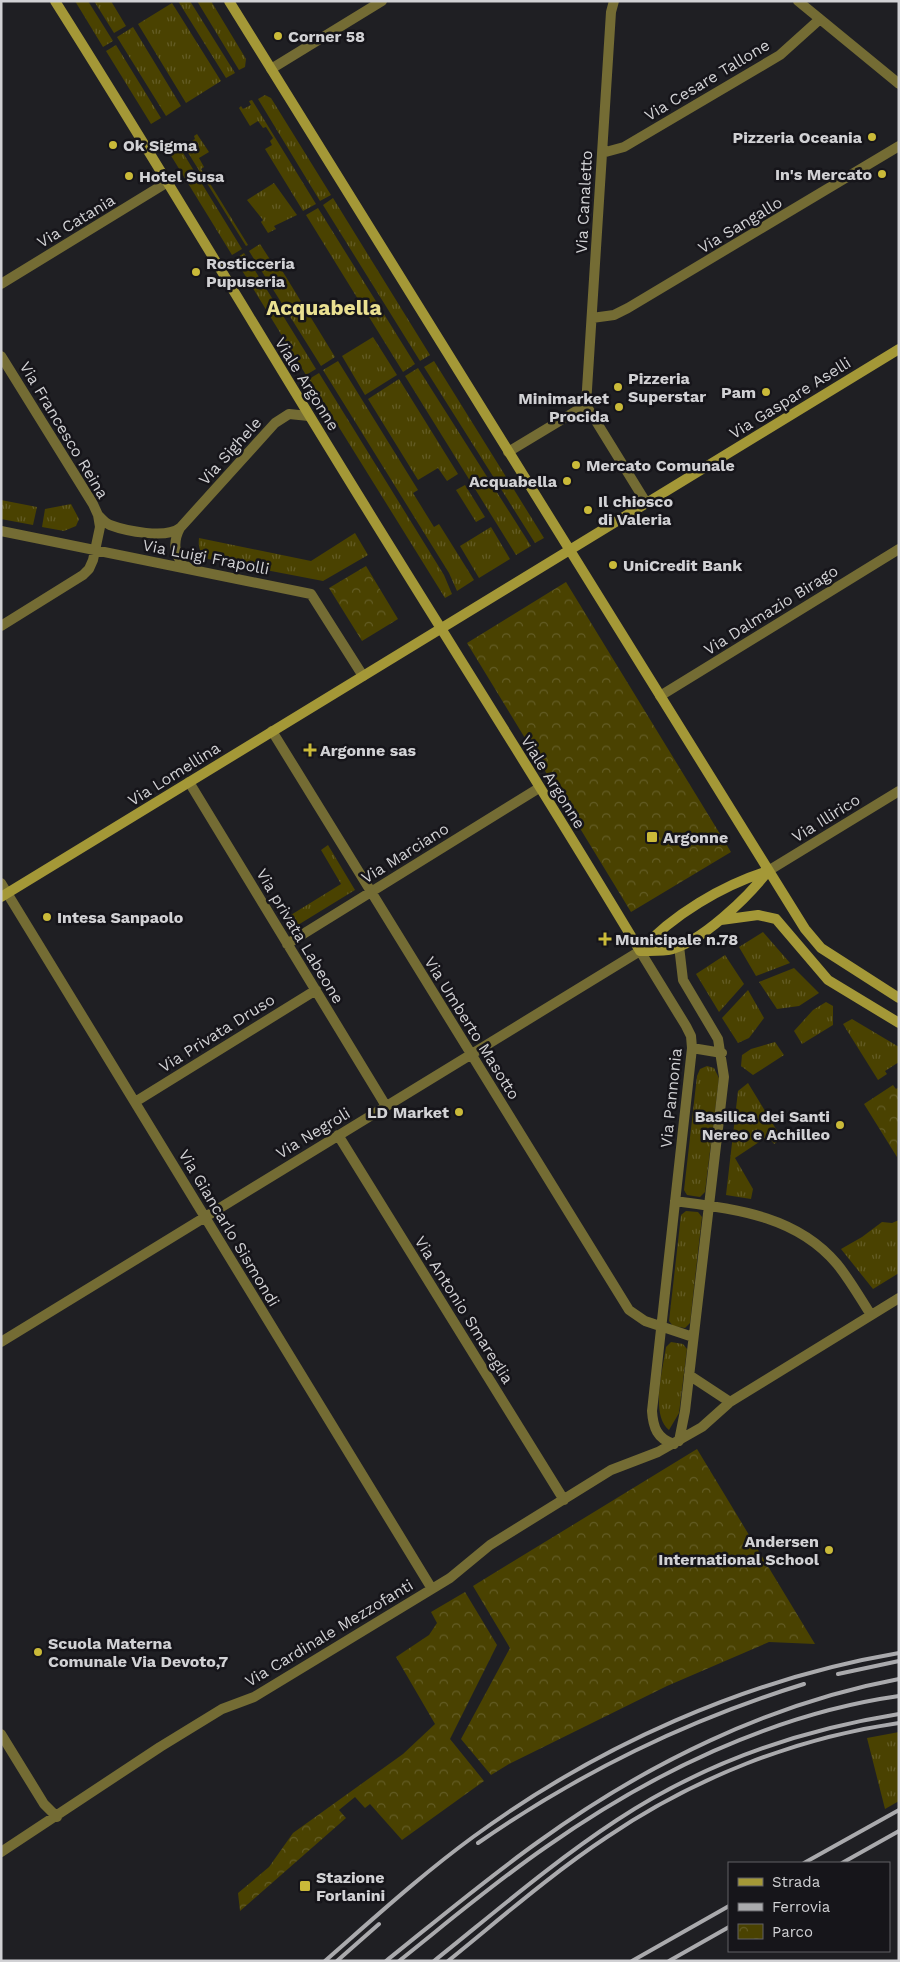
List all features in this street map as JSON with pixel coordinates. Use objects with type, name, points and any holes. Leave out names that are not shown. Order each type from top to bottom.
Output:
[{"type":"street","name":"Viale Argonne","points":[[55,1],[145,142],[166,183],[640,951]]},
{"type":"street","points":[[229,1],[805,929],[821,948],[899,998]]},
{"type":"street","points":[[271,69],[382,1]]},
{"type":"street","name":"Via Canaletto","points":[[586,405],[611,12],[614,1]]},
{"type":"street","points":[[798,1],[899,84]]},
{"type":"street","name":"Via Cesare Tallone","points":[[602,153],[624,147],[780,55],[820,19]]},
{"type":"street","name":"Via Sangallo","points":[[592,318],[614,315],[628,308],[899,146]]},
{"type":"street","name":"Via Catania","points":[[1,284],[166,183]]},
{"type":"street","name":"Via Gaspare Aselli","points":[[570,551],[899,349]]},
{"type":"street","name":"Via Francesco Reina","points":[[1,356],[98,515],[100,527],[95,551]]},
{"type":"street","points":[[508,452],[586,405],[646,504]]},
{"type":"street","name":"Via Sighele","points":[[180,528],[275,423],[289,414],[309,416]]},
{"type":"street","name":"Via Luigi Frapolli","points":[[98,515],[111,525],[158,534],[169,534],[180,528]]},
{"type":"street","points":[[180,528],[175,540],[177,555],[192,570]]},
{"type":"street","name":"Via Luigi Frapolli","points":[[1,531],[311,594],[363,676]]},
{"type":"street","name":"Via Dalmazio Birago","points":[[660,696],[899,549]]},
{"type":"street","points":[[1,626],[84,575],[93,560],[95,551]]},
{"type":"street","points":[[440,628],[570,551]]},
{"type":"street","name":"Via Lomellina","points":[[4,895],[440,628]]},
{"type":"street","name":"Via Umberto Masotto","points":[[272,731],[470,1055],[629,1310],[645,1322],[694,1337]]},
{"type":"street","name":"Via privata Labeone","points":[[189,782],[386,1106]]},
{"type":"street","name":"Via Marciano","points":[[288,944],[539,788]]},
{"type":"street","name":"Via Illirico","points":[[768,871],[899,791]]},
{"type":"street","points":[[640,951],[668,950],[679,946],[721,920],[751,893],[768,871]]},
{"type":"street","points":[[640,951],[666,924],[742,879],[768,871]]},
{"type":"street","name":"Via Giancarlo Sismondi","points":[[1,883],[4,895],[135,1102],[432,1589]]},
{"type":"street","points":[[721,920],[758,916],[776,919],[828,980],[899,1023]]},
{"type":"street","points":[[676,1443],[694,1337],[724,1077],[722,1053],[714,1029],[683,980],[679,946]]},
{"type":"street","name":"Via Pannonia","points":[[640,951],[686,1026],[691,1036],[692,1048],[652,1411],[653,1425],[665,1440],[676,1443]]},
{"type":"street","name":"Via Negroli","points":[[1,1342],[640,951]]},
{"type":"street","name":"Via Privata Druso","points":[[135,1102],[316,990]]},
{"type":"street","points":[[692,1048],[722,1053]]},
{"type":"street","name":"Via Antonio Smareglia","points":[[338,1135],[564,1500]]},
{"type":"street","points":[[675,1202],[763,1216],[804,1236],[838,1266],[871,1315]]},
{"type":"street","name":"Via Cardinale Mezzofanti","points":[[1,1852],[183,1733],[228,1706],[254,1697],[432,1589],[464,1568],[490,1544],[617,1468],[643,1459],[676,1443],[707,1423],[730,1402],[899,1298]]},
{"type":"street","points":[[689,1375],[730,1402]]},
{"type":"street","points":[[1,1734],[44,1804],[57,1817]]},
{"type":"green space","points":[[75,1],[88,1],[113,41],[103,47]]},
{"type":"green space","points":[[94,1],[111,1],[126,26],[114,33]]},
{"type":"green space","points":[[178,1],[190,1],[235,73],[226,78]]},
{"type":"green space","points":[[197,1],[211,1],[246,59],[245,67],[239,70]]},
{"type":"green space","points":[[172,3],[221,81],[186,103],[138,24]]},
{"type":"green space","points":[[133,27],[181,106],[166,116],[117,37]]},
{"type":"green space","points":[[116,45],[161,118],[151,124],[106,51]]},
{"type":"green space","points":[[265,95],[271,98],[331,195],[320,201],[258,99]]},
{"type":"green space","points":[[252,100],[316,204],[303,211],[265,149],[272,145],[270,141],[273,138],[266,127],[263,128],[258,121],[250,126],[239,108],[241,106],[243,109],[251,105],[249,101]]},
{"type":"green space","points":[[197,134],[209,152],[199,158],[204,167],[201,169],[248,245],[246,246],[182,143],[186,141],[188,143],[195,139],[194,136]]},
{"type":"green space","points":[[180,148],[242,249],[232,255],[170,154]]},
{"type":"green space","points":[[274,183],[297,215],[274,226],[276,229],[268,233],[261,222],[263,220],[247,200]]},
{"type":"green space","points":[[333,198],[430,355],[420,361],[323,205]]},
{"type":"green space","points":[[318,208],[415,364],[403,372],[306,215]]},
{"type":"green space","points":[[260,244],[271,261],[275,259],[335,357],[321,366],[249,251]]},
{"type":"green space","points":[[244,253],[316,369],[306,375],[235,259]]},
{"type":"green space","points":[[373,337],[397,375],[365,395],[342,356]]},
{"type":"green space","points":[[338,361],[418,490],[413,493],[434,527],[439,524],[474,580],[457,591],[449,573],[323,370]]},
{"type":"green space","points":[[434,361],[544,538],[535,543],[424,367]]},
{"type":"green space","points":[[418,368],[531,546],[516,555],[405,376]]},
{"type":"green space","points":[[319,373],[444,575],[452,594],[445,598],[309,379]]},
{"type":"green space","points":[[399,379],[458,474],[447,481],[438,468],[418,480],[368,399]]},
{"type":"green space","points":[[465,485],[485,517],[476,522],[456,490]]},
{"type":"green space","points":[[1,500],[37,507],[33,525],[1,519]]},
{"type":"green space","points":[[71,504],[79,519],[76,526],[64,531],[42,527],[45,509]]},
{"type":"green space","points":[[491,527],[510,559],[479,578],[460,546]]},
{"type":"green space","points":[[355,533],[368,555],[323,581],[208,559],[201,552],[199,545],[199,538],[311,561]]},
{"type":"green space","points":[[366,566],[398,619],[362,641],[329,588]]},
{"type":"green space","points":[[566,582],[731,852],[631,912],[467,643]]},
{"type":"green space","points":[[328,845],[355,890],[293,928],[286,918],[341,884],[321,850]]},
{"type":"green space","points":[[763,932],[790,963],[756,976],[739,947]]},
{"type":"green space","points":[[725,955],[744,984],[719,1012],[696,974]]},
{"type":"green space","points":[[794,968],[819,993],[799,1006],[777,1009],[759,982]]},
{"type":"green space","points":[[748,990],[764,1018],[749,1038],[738,1043],[722,1018]]},
{"type":"green space","points":[[826,1002],[833,1006],[833,1025],[802,1044],[794,1031],[813,1010]]},
{"type":"green space","points":[[852,1019],[899,1047],[899,1062],[885,1071],[887,1074],[878,1080],[843,1024]]},
{"type":"green space","points":[[775,1042],[784,1055],[753,1075],[741,1066],[742,1055],[751,1049]]},
{"type":"green space","points":[[707,1066],[714,1068],[719,1078],[705,1192],[700,1197],[687,1195],[684,1190],[697,1076],[700,1069]]},
{"type":"green space","points":[[748,1083],[782,1139],[774,1144],[768,1136],[735,1158],[753,1189],[751,1199],[726,1195],[738,1091]]},
{"type":"green space","points":[[893,1085],[896,1089],[899,1087],[897,1157],[864,1104]]},
{"type":"green space","points":[[686,1211],[698,1212],[702,1217],[690,1323],[685,1328],[673,1326],[669,1321],[681,1215]]},
{"type":"green space","points":[[899,1220],[899,1273],[873,1289],[841,1249],[862,1237],[882,1222],[892,1223]]},
{"type":"green space","points":[[671,1342],[683,1344],[687,1349],[679,1413],[669,1430],[663,1423],[660,1414],[659,1391],[666,1347]]},
{"type":"green space","points":[[697,1449],[815,1644],[769,1642],[667,1686],[509,1764],[491,1775],[461,1739],[510,1648],[473,1586]]},
{"type":"green space","points":[[465,1592],[497,1645],[450,1739],[484,1781],[402,1840],[370,1804],[365,1808],[355,1797],[339,1810],[346,1818],[240,1911],[238,1893],[269,1867],[293,1833],[403,1754],[435,1724],[396,1657],[429,1635],[437,1623],[431,1612]]},
{"type":"green space","points":[[899,1732],[899,1801],[885,1809],[867,1738]]},
{"type":"railway","points":[[325,1961],[379,1913],[473,1837],[521,1804],[570,1774],[622,1746],[675,1721],[785,1680],[899,1653]]},
{"type":"railway","points":[[838,1674],[899,1661]]},
{"type":"railway","points":[[386,1961],[519,1856],[621,1787],[665,1763],[756,1721],[803,1704],[899,1679]]},
{"type":"railway","points":[[478,1843],[556,1793],[635,1751],[717,1714],[804,1684]]},
{"type":"railway","points":[[399,1961],[527,1860],[586,1820],[670,1772],[759,1732],[805,1717],[899,1696]]},
{"type":"railway","points":[[434,1961],[570,1853],[649,1800],[717,1766],[752,1752],[825,1729],[899,1714]]},
{"type":"railway","points":[[448,1961],[586,1851],[675,1796],[710,1779],[784,1750],[860,1730],[899,1723]]},
{"type":"railway","points":[[806,1862],[899,1810]]},
{"type":"railway","points":[[844,1862],[899,1831]]},
{"type":"railway","points":[[632,1961],[728,1907]]},
{"type":"railway","points":[[337,1961],[379,1924]]},
{"type":"railway","points":[[669,1961],[728,1928]]},
{"type":"place","name":"Corner 58","points":[[278,36]]},
{"type":"place","name":"Pizzeria Oceania","points":[[872,137]]},
{"type":"place","name":"Ok Sigma","points":[[113,145]]},
{"type":"place","name":"In's Mercato","points":[[882,174]]},
{"type":"place","name":"Hotel Susa","points":[[129,176]]},
{"type":"place","name":"Rosticceria Pupuseria","points":[[196,272]]},
{"type":"place","name":"Pizzeria Superstar","points":[[618,387]]},
{"type":"place","name":"Pam","points":[[766,392]]},
{"type":"place","name":"Minimarket Procida","points":[[619,407]]},
{"type":"place","name":"Mercato Comunale","points":[[576,465]]},
{"type":"place","name":"Acquabella","points":[[567,481]]},
{"type":"place","name":"Il chiosco di Valeria","points":[[588,510]]},
{"type":"place","name":"UniCredit Bank","points":[[613,565]]},
{"type":"place","name":"Argonne sas","points":[[310,750]]},
{"type":"place","name":"Argonne","points":[[652,837]]},
{"type":"place","name":"Intesa Sanpaolo","points":[[47,917]]},
{"type":"place","name":"Municipale n.78","points":[[605,939]]},
{"type":"place","name":"LD Market","points":[[459,1112]]},
{"type":"place","name":"Basilica dei Santi Nereo e Achilleo","points":[[840,1125]]},
{"type":"place","name":"Andersen International School","points":[[829,1550]]},
{"type":"place","name":"Scuola Materna Comunale Via Devoto,7","points":[[38,1652]]},
{"type":"place","name":"Stazione Forlanini","points":[[305,1886]]},
{"type":"district","name":"Acquabella","points":[[324,307]]}]
